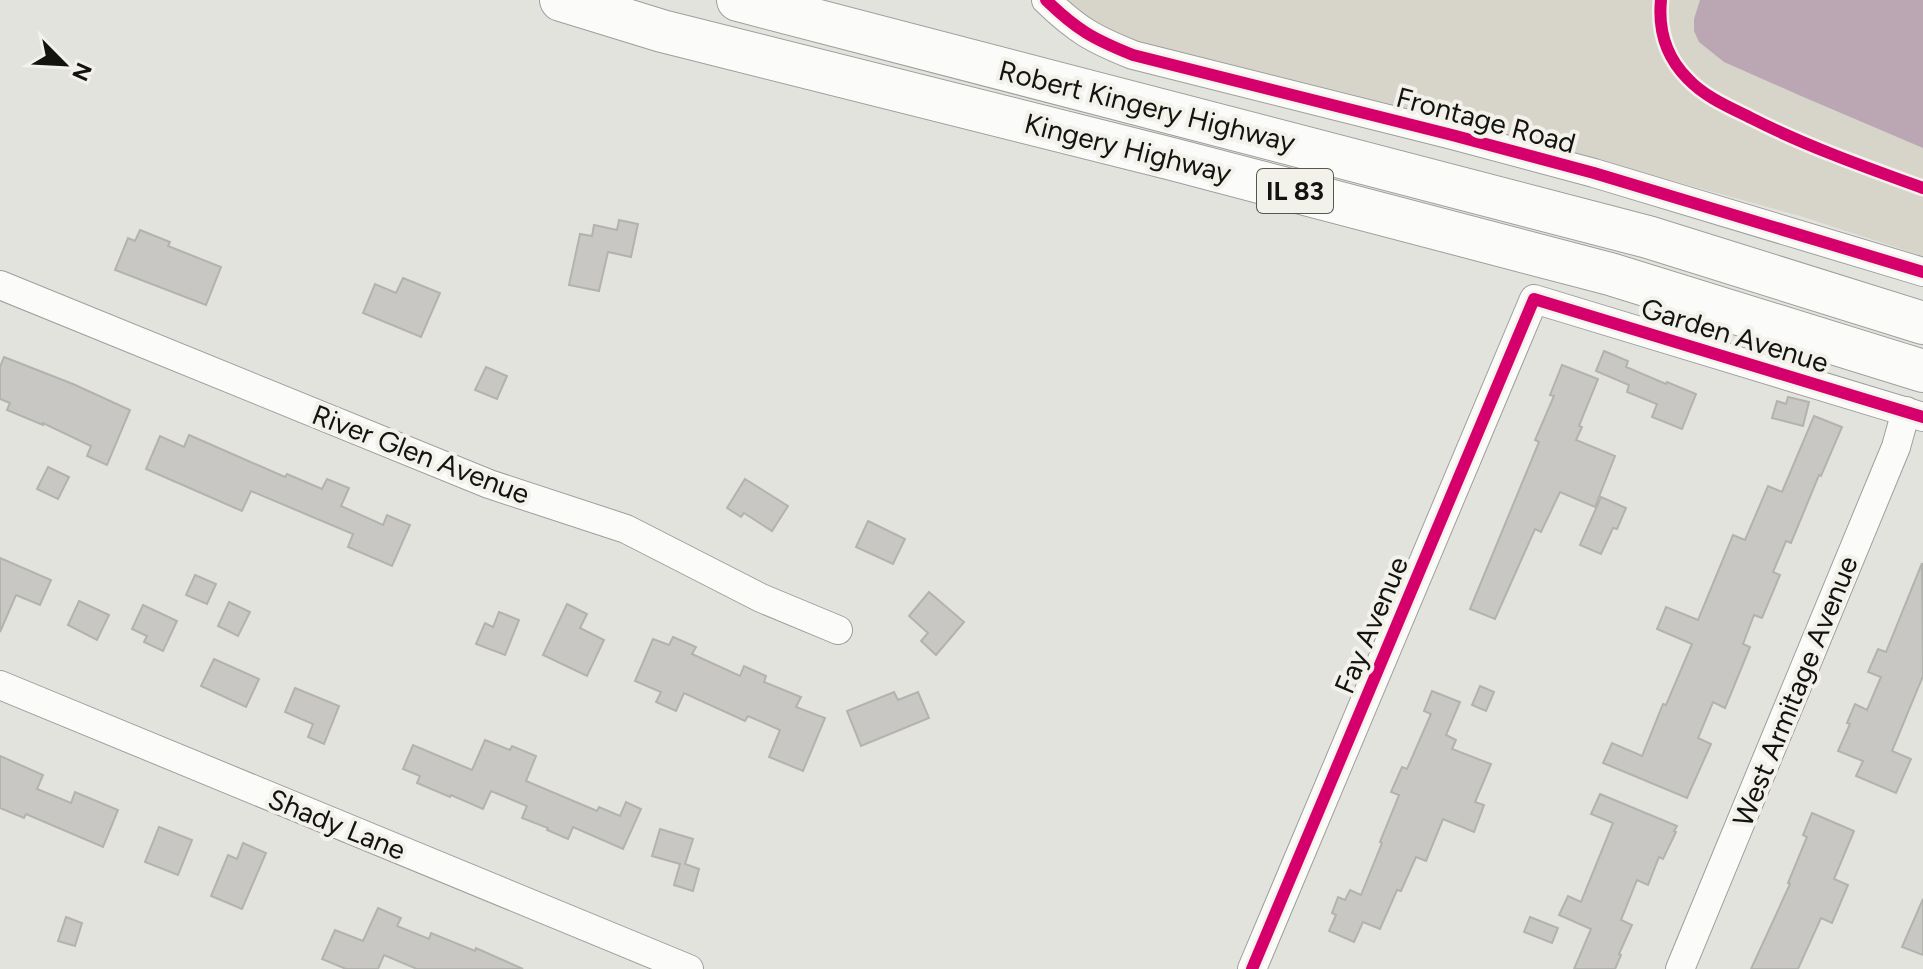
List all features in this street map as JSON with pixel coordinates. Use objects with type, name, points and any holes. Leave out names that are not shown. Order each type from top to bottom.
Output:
[{"type":"highway","name":"Kingery Highway","points":[[561,0],[662,31],[1172,159],[1610,274],[1923,371]]},
{"type":"highway","name":"Robert Kingery Highway","points":[[738,0],[1648,237],[1923,323]]},
{"type":"highway","points":[[805,0],[817,10],[882,38]]},
{"type":"street","name":"Frontage Road","points":[[1046,0],[1088,36],[1133,55],[1580,169],[1923,272]]},
{"type":"street","name":"River Glen Avenue","points":[[0,285],[489,484],[626,529],[761,598],[838,630]]},
{"type":"street","name":"Garden Avenue","points":[[1534,299],[1914,414]]},
{"type":"street","name":"Fay Avenue","points":[[1252,969],[1534,299]]},
{"type":"street","name":"West Armitage Avenue","points":[[1680,969],[1896,447],[1914,414]]},
{"type":"street","name":"Shady Lane","points":[[0,685],[682,966]]},
{"type":"shaded area","points":[[1065,0],[1923,0],[1923,256],[1800,216],[1573,153],[1136,42],[1090,21]]},
{"type":"shaded area","points":[[1700,0],[1923,0],[1923,148],[1724,62],[1699,42],[1694,31]]},
{"type":"building","points":[[619,220],[638,224],[631,257],[608,252],[599,291],[569,285],[580,234],[592,236],[594,225],[617,230]]},
{"type":"building","points":[[140,230],[170,242],[168,246],[221,267],[206,305],[115,270],[128,238],[135,241]]},
{"type":"building","points":[[403,278],[440,293],[421,337],[363,313],[375,284],[396,293]]},
{"type":"building","points":[[1604,351],[1628,361],[1626,367],[1696,394],[1682,429],[1652,417],[1657,404],[1627,392],[1629,385],[1596,371]]},
{"type":"building","points":[[4,357],[130,410],[107,465],[87,456],[91,446],[7,410],[10,403],[0,399],[0,367]]},
{"type":"building","points":[[1562,365],[1598,379],[1576,440],[1615,456],[1595,507],[1560,492],[1541,532],[1535,529],[1495,619],[1470,609],[1539,442],[1535,440],[1554,396],[1550,395]]},
{"type":"building","points":[[486,367],[507,376],[497,399],[475,390]]},
{"type":"building","points":[[1788,397],[1809,402],[1803,426],[1772,418],[1777,401],[1786,404]]},
{"type":"building","points":[[1814,416],[1842,427],[1791,543],[1786,541],[1773,572],[1780,575],[1762,618],[1754,615],[1743,644],[1750,647],[1725,708],[1713,702],[1698,738],[1711,744],[1687,798],[1603,763],[1612,743],[1642,756],[1692,644],[1657,629],[1666,607],[1698,620],[1733,535],[1745,540],[1768,486],[1782,492]]},
{"type":"building","points":[[189,435],[285,477],[287,474],[322,489],[327,479],[349,488],[341,506],[383,525],[387,515],[410,525],[392,566],[348,547],[353,534],[251,491],[242,511],[146,469],[160,436],[184,447]]},
{"type":"building","points":[[48,467],[69,477],[58,499],[37,489]]},
{"type":"building","points":[[745,479],[788,506],[772,531],[744,513],[741,517],[727,508]]},
{"type":"building","points":[[1601,497],[1626,508],[1601,554],[1580,545]]},
{"type":"building","points":[[868,521],[905,539],[893,564],[856,547]]},
{"type":"building","points":[[0,558],[51,580],[40,605],[16,595],[0,632]]},
{"type":"building","points":[[1922,563],[1923,676],[1892,751],[1911,759],[1896,793],[1856,776],[1863,761],[1838,751],[1855,704],[1867,710],[1881,677],[1868,672],[1878,649],[1886,652]]},
{"type":"building","points":[[195,575],[216,584],[207,604],[186,595]]},
{"type":"building","points":[[929,592],[964,622],[936,655],[921,641],[928,633],[909,616]]},
{"type":"building","points":[[79,601],[109,615],[97,640],[68,625]]},
{"type":"building","points":[[229,602],[250,612],[238,636],[218,626]]},
{"type":"building","points":[[567,604],[587,614],[580,628],[604,640],[587,676],[543,655]]},
{"type":"building","points":[[143,605],[177,621],[163,651],[144,642],[147,636],[132,629]]},
{"type":"building","points":[[499,612],[519,620],[505,655],[476,644],[485,623],[493,627]]},
{"type":"building","points":[[673,637],[696,647],[692,654],[740,676],[744,666],[766,676],[764,682],[801,697],[796,707],[825,718],[803,771],[769,757],[780,730],[748,716],[745,721],[684,693],[676,711],[656,702],[661,692],[635,681],[653,639],[669,645]]},
{"type":"building","points":[[214,659],[259,679],[246,707],[201,686]]},
{"type":"building","points":[[1480,686],[1494,692],[1486,711],[1472,705]]},
{"type":"building","points":[[295,688],[339,706],[324,744],[308,737],[313,724],[285,712]]},
{"type":"building","points":[[1432,691],[1460,702],[1446,735],[1456,740],[1452,749],[1491,764],[1475,802],[1484,805],[1474,832],[1443,819],[1426,861],[1416,857],[1380,929],[1363,922],[1354,942],[1329,931],[1336,915],[1332,913],[1338,897],[1345,900],[1350,890],[1361,895],[1399,795],[1391,792],[1402,767],[1407,769],[1431,714],[1424,711]]},
{"type":"building","points":[[894,692],[898,700],[918,692],[929,718],[861,746],[847,711]]},
{"type":"building","points":[[485,740],[536,756],[526,781],[597,811],[599,807],[620,816],[626,802],[641,809],[623,849],[573,827],[568,839],[547,830],[522,818],[527,806],[491,791],[483,809],[450,797],[417,783],[420,776],[403,769],[413,745],[472,770]]},
{"type":"building","points":[[0,756],[43,775],[37,789],[71,803],[75,792],[118,810],[103,847],[26,814],[24,818],[0,808]]},
{"type":"building","points":[[1600,794],[1677,826],[1663,859],[1659,857],[1648,885],[1637,880],[1621,920],[1632,925],[1615,969],[1574,969],[1591,929],[1559,915],[1568,896],[1581,902],[1613,823],[1591,814]]},
{"type":"building","points":[[1812,813],[1854,831],[1834,879],[1848,885],[1832,923],[1821,918],[1798,969],[1751,969],[1790,884]]},
{"type":"building","points":[[159,827],[192,840],[178,875],[145,862]]},
{"type":"building","points":[[660,829],[693,839],[685,864],[699,869],[693,891],[674,885],[680,864],[652,856]]},
{"type":"building","points":[[243,843],[266,853],[242,909],[211,896],[228,855],[237,859]]},
{"type":"building","points":[[1923,899],[1923,955],[1902,947]]},
{"type":"building","points":[[378,908],[401,918],[397,926],[429,939],[431,933],[475,951],[476,948],[523,969],[417,969],[384,955],[378,969],[346,969],[322,959],[335,930],[363,941]]},
{"type":"building","points":[[66,917],[82,923],[75,946],[58,941]]},
{"type":"building","points":[[1530,917],[1558,928],[1552,943],[1524,932]]},
{"type":"cycle path","points":[[1046,0],[1086,33],[1133,55],[1594,173],[1923,272]]},
{"type":"cycle path","points":[[1661,0],[1662,32],[1669,52],[1680,71],[1702,91],[1793,138],[1923,188]]},
{"type":"cycle path","points":[[1252,969],[1534,299],[1923,417]]}]
